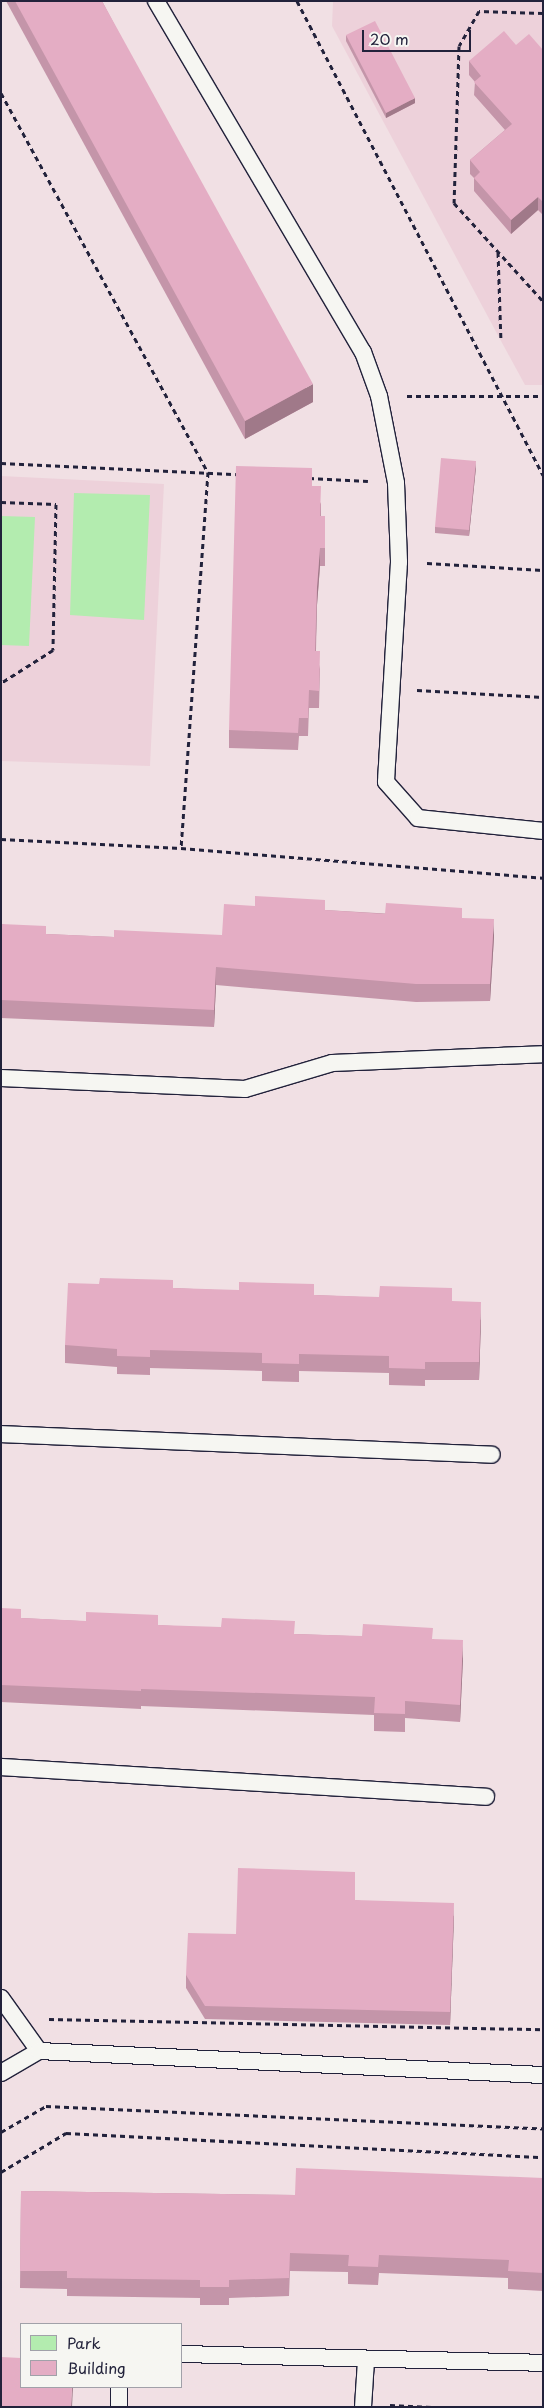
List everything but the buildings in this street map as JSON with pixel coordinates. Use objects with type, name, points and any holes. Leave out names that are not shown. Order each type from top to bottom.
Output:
[{"type":"lane","points":[[156,1],[363,352],[379,396],[396,483],[399,562],[386,782],[418,818],[543,832]]},
{"type":"lane","points":[[1,1078],[245,1089],[332,1063],[543,1054]]},
{"type":"lane","points":[[1,1434],[492,1455]]},
{"type":"lane","points":[[1,1767],[486,1798]]},
{"type":"lane","points":[[1,1998],[40,2051]]},
{"type":"lane","points":[[1,2073],[40,2051],[543,2075]]},
{"type":"lane","points":[[182,2354],[543,2363]]},
{"type":"lane","points":[[363,2405],[366,2360]]},
{"type":"lane","points":[[119,2388],[119,2407]]},
{"type":"path","points":[[297,1],[473,343],[504,395],[543,475]]},
{"type":"path","points":[[543,13],[479,11],[458,46],[454,203],[543,302]]},
{"type":"path","points":[[1,93],[208,472],[181,848]]},
{"type":"path","points":[[498,252],[501,341]]},
{"type":"path","points":[[379,396],[543,396]]},
{"type":"path","points":[[1,463],[247,475]]},
{"type":"path","points":[[307,478],[396,483]]},
{"type":"path","points":[[1,502],[56,504],[53,650],[1,683]]},
{"type":"path","points":[[399,562],[543,570]]},
{"type":"path","points":[[392,689],[543,697]]},
{"type":"path","points":[[1,839],[181,848],[543,878]]},
{"type":"path","points":[[19,2022],[65,2018],[543,2030]]},
{"type":"path","points":[[1,2132],[46,2106],[543,2129]]},
{"type":"path","points":[[1,2172],[66,2133],[543,2157]]},
{"type":"path","points":[[363,2405],[432,2407]]},
{"type":"shaded area","points":[[333,1],[543,1],[543,385],[525,385],[332,26]]},
{"type":"shaded area","points":[[1,476],[164,484],[150,766],[1,761]]},
{"type":"green space","points":[[74,493],[150,495],[144,620],[70,615]]},
{"type":"green space","points":[[1,516],[35,517],[29,646],[1,645]]}]
